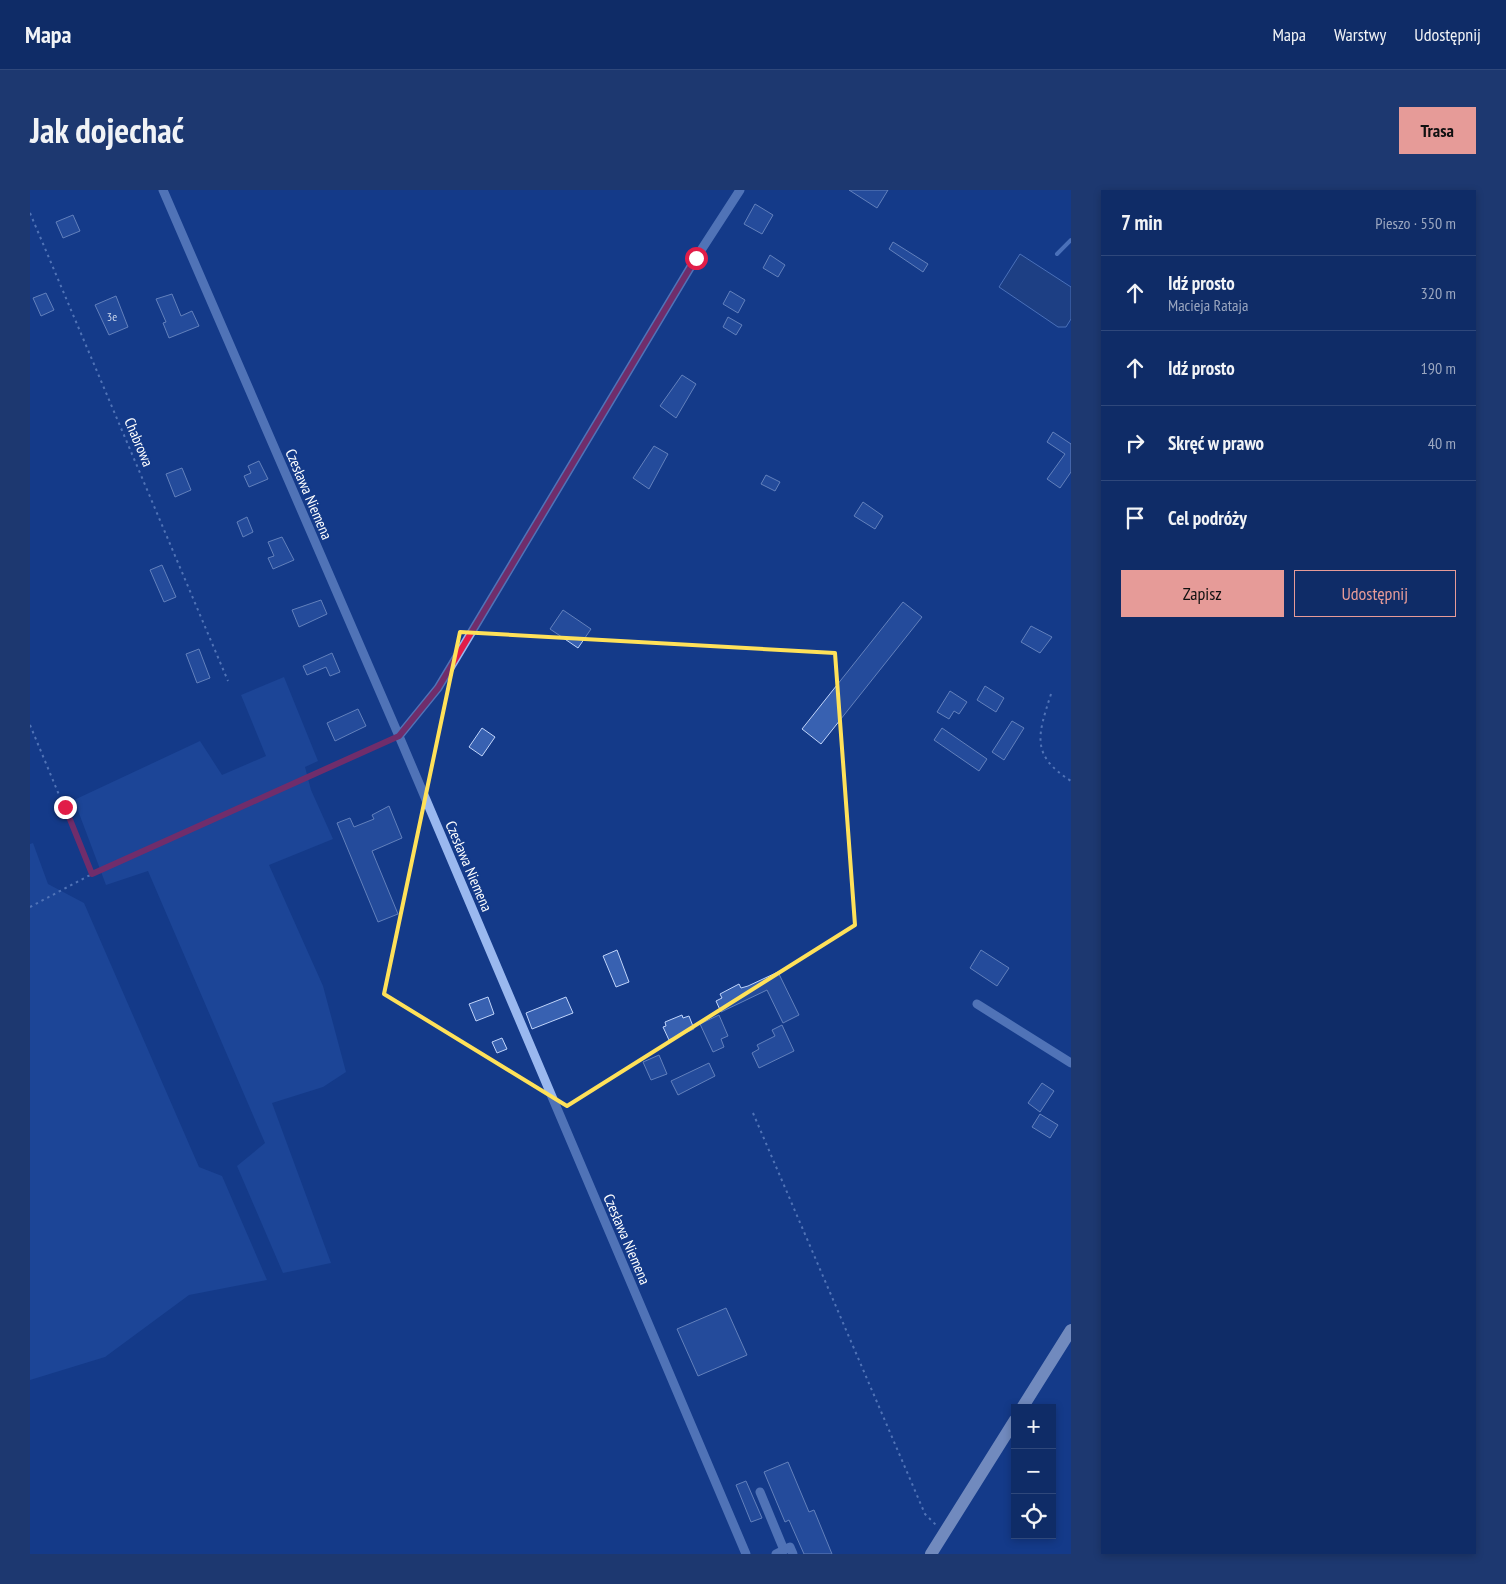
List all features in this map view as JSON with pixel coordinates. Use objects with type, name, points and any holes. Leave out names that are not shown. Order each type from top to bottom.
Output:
[{"type":"main road","points":[[1025,1404],[1071,1330]]},
{"type":"main road","points":[[931,1554],[1011,1426]]},
{"type":"street","name":"Czesława Niemena","points":[[163,190],[399,736],[746,1554]]},
{"type":"street","points":[[399,736],[438,688],[696,258],[740,190]]},
{"type":"street","points":[[977,1004],[1071,1063]]},
{"type":"street","points":[[760,1492],[780,1552],[790,1547],[793,1554]]},
{"type":"path","name":"Chabrowa","points":[[30,213],[228,681]]},
{"type":"path","points":[[1051,694],[1041,724],[1040,742],[1044,756],[1052,769],[1071,781]]},
{"type":"path","points":[[30,725],[92,874]]},
{"type":"path","points":[[30,907],[92,874],[399,736]]},
{"type":"path","points":[[753,1113],[925,1514],[936,1525],[947,1529]]},
{"type":"highlighted area","points":[[460,632],[835,653],[855,925],[567,1106],[384,994]]},
{"type":"shaded area","points":[[1020,254],[1071,287],[1071,319],[1066,327],[1058,327],[999,287]]},
{"type":"shaded area","points":[[284,677],[318,761],[305,767],[311,790],[333,839],[269,865],[323,986],[346,1072],[323,1087],[272,1103],[331,1263],[283,1273],[237,1166],[265,1143],[148,871],[106,885],[74,800],[200,741],[222,775],[266,756],[241,695]]},
{"type":"shaded area","points":[[33,843],[48,884],[84,903],[199,1167],[222,1176],[267,1280],[189,1295],[105,1357],[30,1380],[30,844]]},
{"type":"building","points":[[849,190],[888,190],[877,208]]},
{"type":"building","points":[[755,204],[773,215],[762,234],[744,224]]},
{"type":"building","points":[[73,215],[80,231],[63,238],[56,222]]},
{"type":"building","points":[[893,242],[928,264],[923,272],[889,249]]},
{"type":"building","points":[[770,255],[785,265],[778,277],[763,268]]},
{"type":"building","points":[[730,291],[745,300],[738,313],[723,304]]},
{"type":"building","points":[[46,293],[54,310],[41,316],[33,298]]},
{"type":"building","points":[[172,294],[181,316],[192,311],[199,326],[169,338],[163,323],[166,322],[156,299]]},
{"type":"building","points":[[116,296],[128,327],[109,335],[95,305]]},
{"type":"building","points":[[728,317],[742,325],[736,335],[723,327]]},
{"type":"building","points":[[682,375],[696,384],[676,418],[660,406]]},
{"type":"building","points":[[1053,432],[1071,444],[1071,472],[1060,488],[1047,479],[1065,454],[1047,442]]},
{"type":"building","points":[[654,446],[668,454],[649,489],[633,478]]},
{"type":"building","points":[[259,461],[268,479],[249,487],[244,476],[251,473],[248,466]]},
{"type":"building","points":[[182,468],[191,490],[175,497],[166,474]]},
{"type":"building","points":[[766,475],[780,482],[775,491],[761,484]]},
{"type":"building","points":[[863,502],[883,516],[875,529],[854,516]]},
{"type":"building","points":[[247,517],[253,532],[243,537],[237,522]]},
{"type":"building","points":[[282,537],[294,560],[273,569],[268,558],[274,556],[268,542]]},
{"type":"building","points":[[162,565],[176,597],[164,602],[150,570]]},
{"type":"building","points":[[321,600],[327,614],[299,627],[292,610]]},
{"type":"building","points":[[903,602],[922,617],[821,744],[802,729]]},
{"type":"building","points":[[563,610],[591,629],[578,648],[550,629]]},
{"type":"building","points":[[1031,626],[1052,637],[1040,653],[1021,642]]},
{"type":"building","points":[[199,649],[210,678],[197,683],[186,654]]},
{"type":"building","points":[[332,653],[340,672],[330,676],[326,667],[307,675],[303,666]]},
{"type":"building","points":[[985,686],[1004,698],[996,712],[977,700]]},
{"type":"building","points":[[950,691],[967,702],[959,714],[954,711],[949,719],[937,712]]},
{"type":"building","points":[[358,709],[366,726],[335,741],[327,723]]},
{"type":"building","points":[[1012,721],[1024,728],[1004,760],[992,752]]},
{"type":"building","points":[[482,728],[495,737],[482,756],[469,747]]},
{"type":"building","points":[[942,728],[987,759],[979,771],[934,740]]},
{"type":"building","points":[[389,806],[402,838],[372,851],[398,914],[378,922],[337,823],[350,818],[354,827],[374,819],[372,815]]},
{"type":"building","points":[[617,950],[629,982],[616,987],[603,956]]},
{"type":"building","points":[[981,950],[1009,968],[997,986],[970,968]]},
{"type":"building","points":[[778,972],[799,1015],[783,1023],[767,990],[721,1012],[716,1001],[722,998],[720,994],[739,984],[741,988],[748,986]]},
{"type":"building","points":[[488,997],[494,1014],[476,1021],[469,1004]]},
{"type":"building","points":[[566,997],[573,1013],[532,1029],[526,1013]]},
{"type":"building","points":[[682,1015],[683,1018],[689,1016],[694,1029],[669,1040],[663,1027],[666,1026],[665,1022]]},
{"type":"building","points":[[719,1015],[728,1036],[721,1039],[724,1047],[713,1052],[700,1024]]},
{"type":"building","points":[[782,1025],[794,1051],[759,1068],[752,1053],[759,1049],[757,1045],[775,1036],[772,1030]]},
{"type":"building","points":[[502,1038],[507,1049],[497,1053],[492,1042]]},
{"type":"building","points":[[659,1055],[667,1074],[651,1080],[643,1062]]},
{"type":"building","points":[[709,1063],[715,1076],[678,1095],[671,1081]]},
{"type":"building","points":[[1042,1083],[1054,1091],[1040,1112],[1028,1103]]},
{"type":"building","points":[[1040,1114],[1058,1125],[1050,1138],[1032,1127]]},
{"type":"building","points":[[726,1308],[747,1355],[698,1376],[677,1329]]},
{"type":"building","points":[[788,1462],[809,1512],[814,1510],[832,1554],[804,1554],[789,1520],[785,1522],[764,1472]]},
{"type":"building","points":[[746,1481],[762,1518],[751,1522],[736,1485]]},
{"type":"waterway","points":[[1057,254],[1071,240]]},
{"type":"route","points":[[65,807],[92,874],[399,736],[418,715],[438,688],[696,258]]}]
